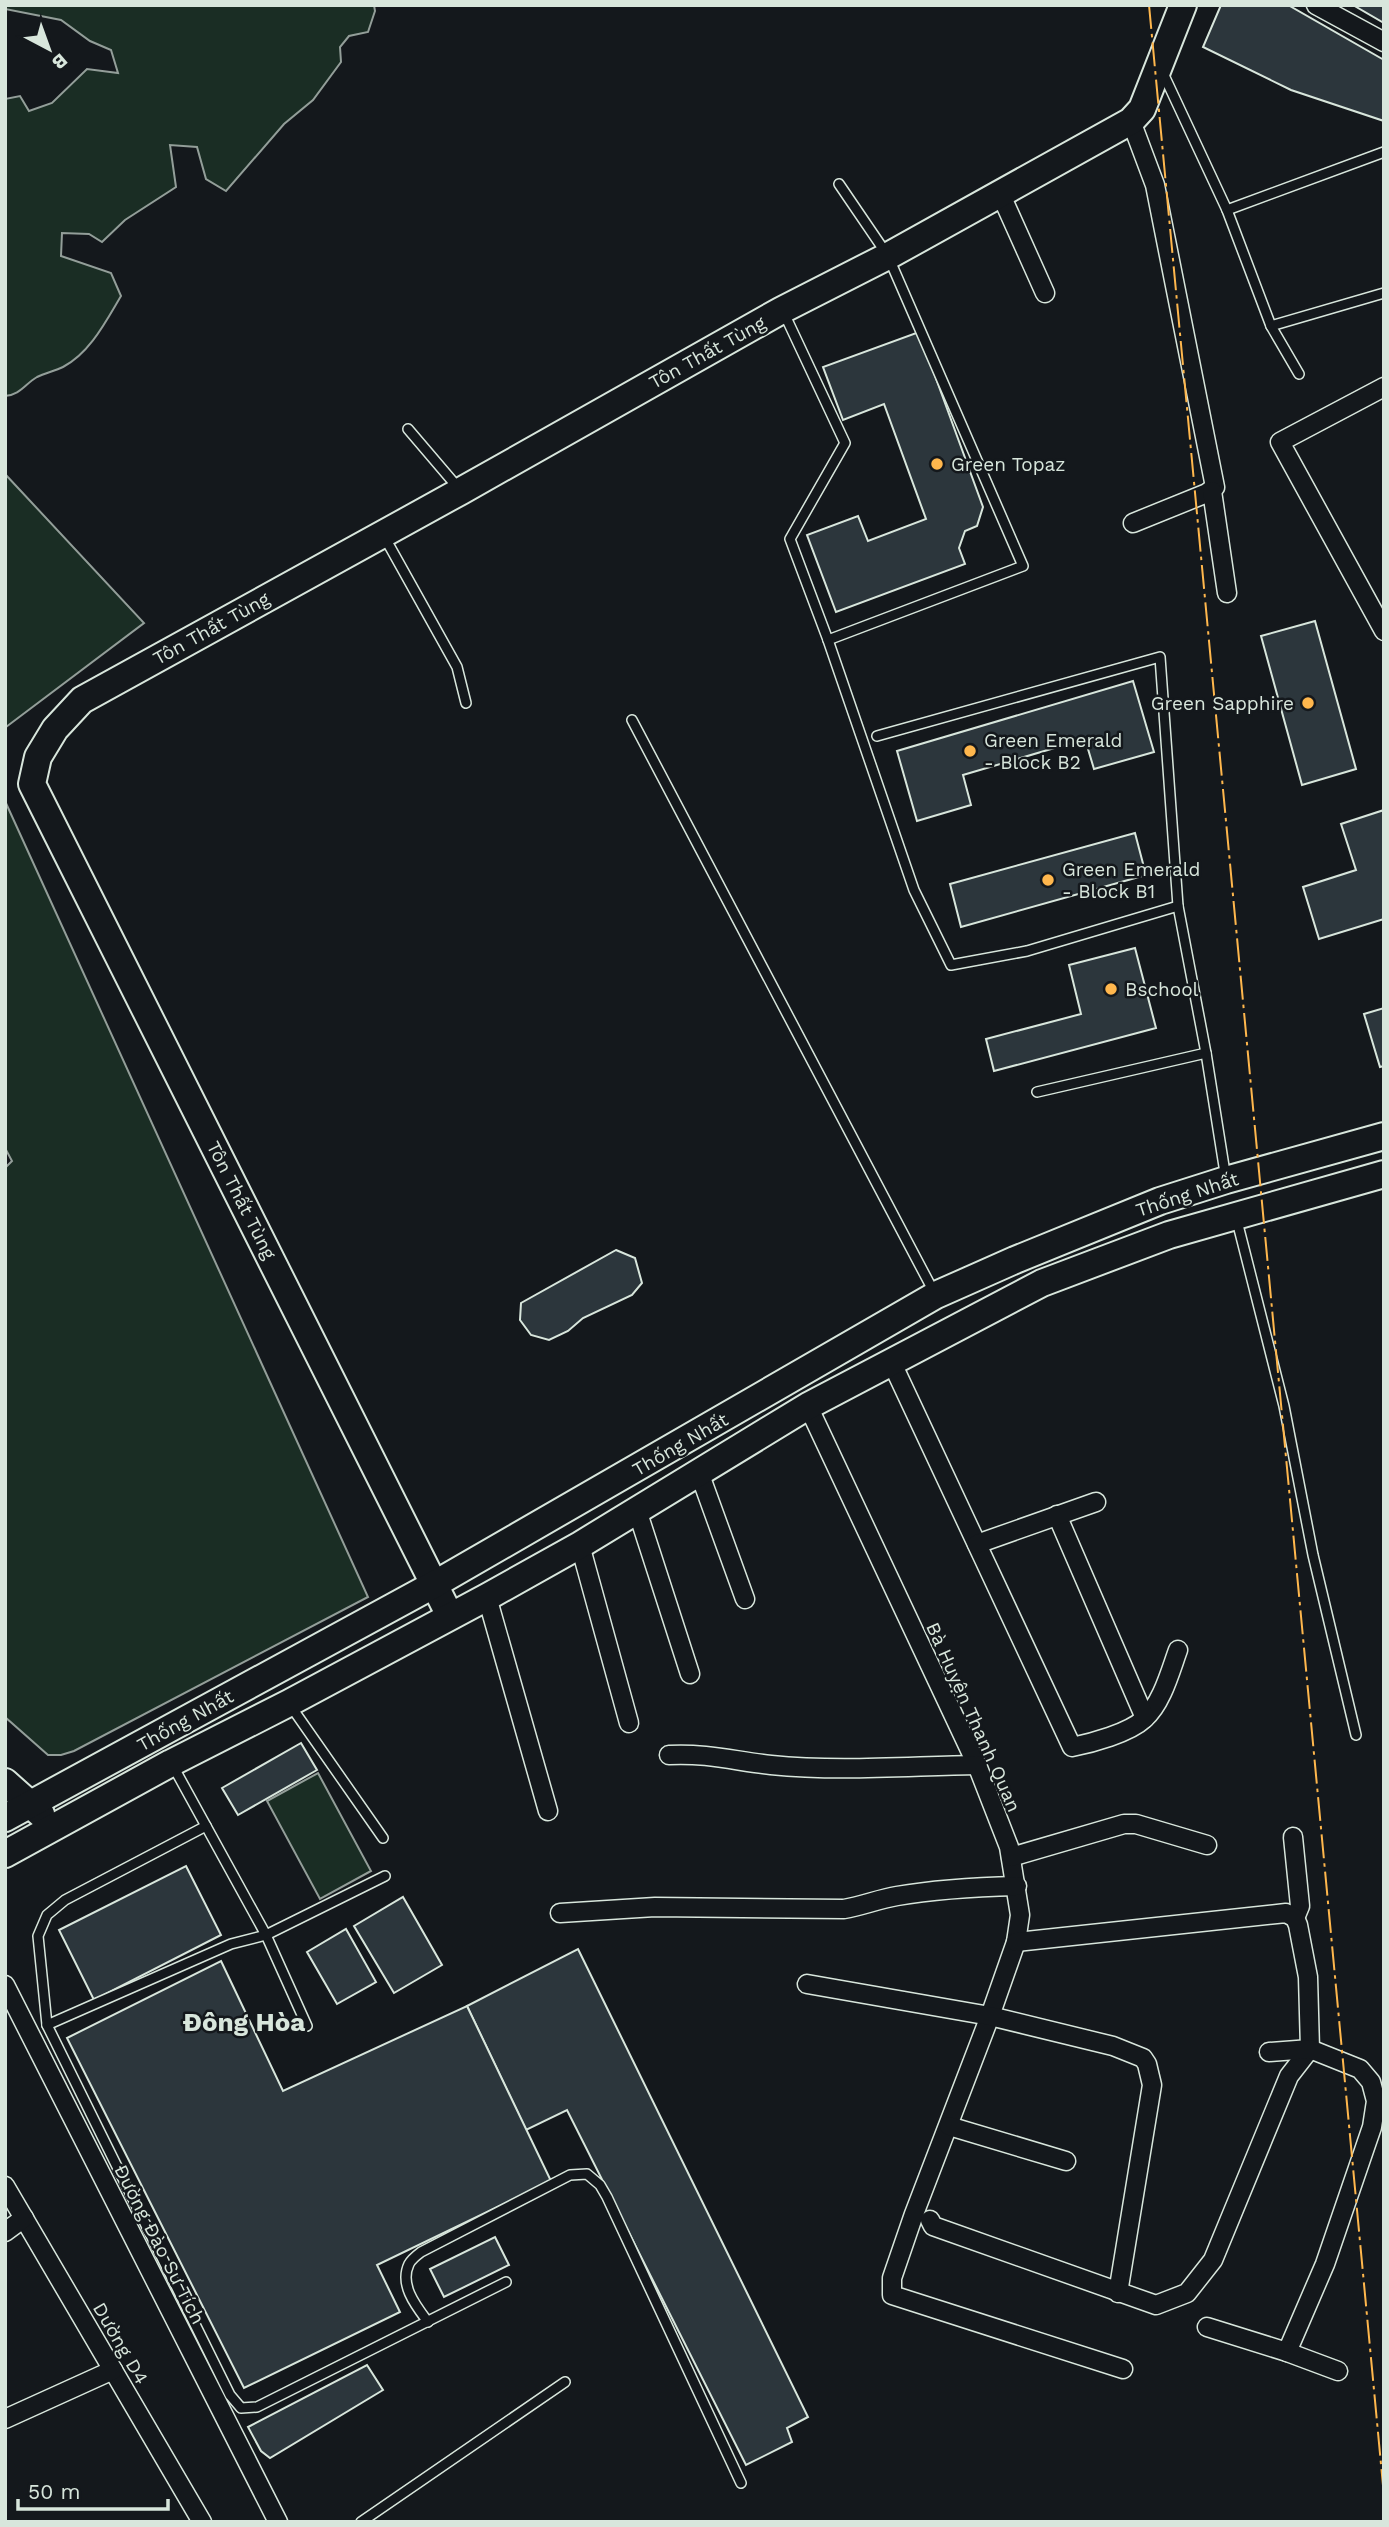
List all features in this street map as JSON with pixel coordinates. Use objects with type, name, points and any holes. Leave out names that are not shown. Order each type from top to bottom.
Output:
[{"type":"main road","name":"Tôn Thất Tùng","points":[[450,1616],[32,784],[38,757],[55,729],[82,700],[782,310],[1001,195],[1131,121],[1142,109],[1182,5]]},
{"type":"main road","name":"Thống Nhất","points":[[5,1820],[435,1584],[936,1295],[1160,1201],[1384,1136]]},
{"type":"main road","name":"Thống Nhất","points":[[5,1854],[487,1597],[580,1545],[808,1406],[1042,1283],[1169,1235],[1384,1174]]},
{"type":"main road","points":[[5,1782],[56,1827]]},
{"type":"main road","points":[[5,1820],[30,1841]]},
{"type":"street","points":[[1316,5],[1384,42]]},
{"type":"street","points":[[1131,121],[1155,185],[1215,487],[1212,491],[1227,593]]},
{"type":"street","points":[[1001,195],[1045,293]]},
{"type":"street","points":[[1384,387],[1280,442],[1384,632]]},
{"type":"street","points":[[1133,523],[1212,491]]},
{"type":"street","points":[[891,1361],[1072,1747],[1092,1743],[1145,1718],[1157,1702],[1178,1650]]},
{"type":"street","name":"Bà Huyện Thanh Quan","points":[[808,1406],[977,1765],[1011,1857],[1020,1914],[1016,1942],[949,2126],[922,2217],[892,2278],[892,2295],[1123,2370]]},
{"type":"street","points":[[699,1472],[745,1599]]},
{"type":"street","points":[[977,1544],[1096,1502]]},
{"type":"street","points":[[637,1510],[690,1674]]},
{"type":"street","points":[[1057,1515],[1145,1718]]},
{"type":"street","points":[[580,1545],[629,1723]]},
{"type":"street","points":[[487,1597],[548,1811]]},
{"type":"street","points":[[669,1755],[697,1754],[772,1765],[977,1765]]},
{"type":"street","points":[[1011,1857],[1124,1824],[1136,1824],[1207,1845]]},
{"type":"street","points":[[922,2217],[933,2226],[1156,2305],[1187,2293],[1213,2260],[1289,2076],[1310,2049],[1308,1977],[1295,1918],[1300,1906],[1293,1837]]},
{"type":"street","points":[[560,1913],[655,1907],[844,1909],[893,1896],[1017,1886]]},
{"type":"street","points":[[1016,1942],[1268,1913],[1286,1913],[1295,1918]]},
{"type":"street","points":[[807,1984],[990,2015],[1113,2046],[1143,2057],[1152,2085],[1118,2293]]},
{"type":"street","name":"Đường Đào Sư Tích","points":[[5,1985],[278,2522]]},
{"type":"street","points":[[1269,2052],[1310,2049],[1360,2069],[1371,2082],[1376,2101],[1372,2127],[1325,2264],[1287,2352]]},
{"type":"street","points":[[949,2126],[1066,2161]]},
{"type":"street","name":"Dường D4","points":[[5,2186],[113,2370],[195,2520]]},
{"type":"street","points":[[5,2232],[24,2218]]},
{"type":"street","points":[[1207,2327],[1338,2371]]},
{"type":"street","points":[[5,2419],[113,2370]]},
{"type":"lane","points":[[1159,66],[1227,211],[1271,326],[1299,374]]},
{"type":"lane","points":[[1227,211],[1384,152]]},
{"type":"lane","points":[[828,640],[1023,566],[888,256],[839,184]]},
{"type":"lane","points":[[1271,326],[1384,293]]},
{"type":"lane","points":[[782,310],[845,443],[790,540],[828,640],[914,890],[951,965],[1027,951],[1178,906]]},
{"type":"lane","points":[[408,429],[461,491]]},
{"type":"lane","points":[[382,533],[457,667],[466,703]]},
{"type":"lane","points":[[877,736],[1160,657],[1178,906],[1206,1053],[1226,1180]]},
{"type":"lane","points":[[632,720],[936,1295]]},
{"type":"lane","points":[[1037,1093],[1206,1053]]},
{"type":"lane","points":[[1236,1216],[1284,1406],[1313,1555],[1356,1735]]},
{"type":"lane","points":[[289,1703],[383,1838]]},
{"type":"lane","points":[[172,1763],[266,1935],[307,2026]]},
{"type":"lane","points":[[206,1826],[65,1900],[47,1915],[38,1936],[47,2025],[230,2395],[241,2408],[257,2407],[506,2282]]},
{"type":"lane","points":[[47,2025],[230,1944],[266,1935],[385,1876]]},
{"type":"lane","points":[[428,2322],[409,2295],[409,2263],[421,2252],[570,2175],[587,2174],[600,2185],[607,2197],[741,2483]]},
{"type":"lane","points":[[361,2522],[565,2382]]},
{"type":"green space","points":[[5,5],[374,5],[375,11],[368,32],[349,36],[340,47],[341,62],[313,100],[284,124],[226,191],[206,179],[197,147],[170,145],[176,187],[125,220],[102,242],[89,234],[62,233],[61,256],[111,273],[121,296],[96,336],[73,361],[37,377],[19,391],[5,396],[5,99],[20,96],[29,111],[52,103],[87,69],[118,73],[111,50],[90,41],[61,20],[5,9]]},
{"type":"green space","points":[[5,474],[144,623],[6,727],[5,732]]},
{"type":"green space","points":[[5,801],[368,1597],[74,1751],[61,1755],[48,1755],[5,1717],[5,1168],[12,1161],[5,1148]]},
{"type":"green space","points":[[318,1773],[371,1871],[320,1899],[267,1801]]},
{"type":"building","points":[[1221,5],[1288,5],[1384,60],[1384,121],[1291,90],[1203,47]]},
{"type":"building","points":[[1353,5],[1384,5],[1384,23]]},
{"type":"building","name":"Green Topaz","points":[[919,332],[983,507],[977,526],[965,531],[959,548],[965,564],[836,612],[807,535],[858,516],[868,541],[926,519],[884,404],[843,420],[823,367]]},
{"type":"building","name":"Green Sapphire","points":[[1315,621],[1356,769],[1302,785],[1261,636]]},
{"type":"building","name":"Green Emerald - Block B2","points":[[1133,681],[1154,752],[1094,769],[1085,739],[963,775],[971,805],[917,821],[897,751]]},
{"type":"building","points":[[1384,810],[1384,919],[1319,939],[1303,887],[1356,870],[1341,824]]},
{"type":"building","name":"Green Emerald - Block B1","points":[[1135,833],[1146,875],[961,927],[950,884]]},
{"type":"building","name":"Bschool","points":[[1135,948],[1156,1028],[994,1071],[986,1039],[1081,1014],[1069,965]]},
{"type":"building","points":[[1384,1008],[1384,1066],[1380,1067],[1364,1014]]},
{"type":"building","points":[[616,1250],[635,1258],[642,1283],[632,1295],[583,1318],[568,1331],[549,1340],[531,1335],[520,1320],[521,1303]]},
{"type":"building","points":[[301,1743],[317,1770],[238,1815],[222,1788]]},
{"type":"building","points":[[186,1866],[221,1935],[94,2000],[59,1930]]},
{"type":"building","points":[[403,1897],[442,1965],[394,1993],[354,1926]]},
{"type":"building","points":[[346,1929],[376,1982],[337,2004],[307,1952]]},
{"type":"building","points":[[578,1949],[808,2417],[787,2428],[792,2442],[746,2465],[567,2110],[526,2130],[467,2006]]},
{"type":"building","points":[[221,1961],[283,2091],[467,2006],[551,2181],[377,2265],[400,2312],[244,2388],[67,2038]]},
{"type":"building","points":[[495,2237],[509,2265],[444,2297],[430,2269]]},
{"type":"building","points":[[367,2365],[383,2390],[270,2458],[261,2451],[248,2427]]},
{"type":"power","points":[[1149,5],[1384,2496]]},
{"type":"place","name":"Green Topaz","points":[[937,464]]},
{"type":"place","name":"Green Sapphire","points":[[1308,703]]},
{"type":"place","name":"Green Emerald - Block B2","points":[[970,751]]},
{"type":"place","name":"Green Emerald - Block B1","points":[[1048,880]]},
{"type":"place","name":"Bschool","points":[[1111,989]]},
{"type":"district","name":"Đông Hòa","points":[[244,2022]]}]
